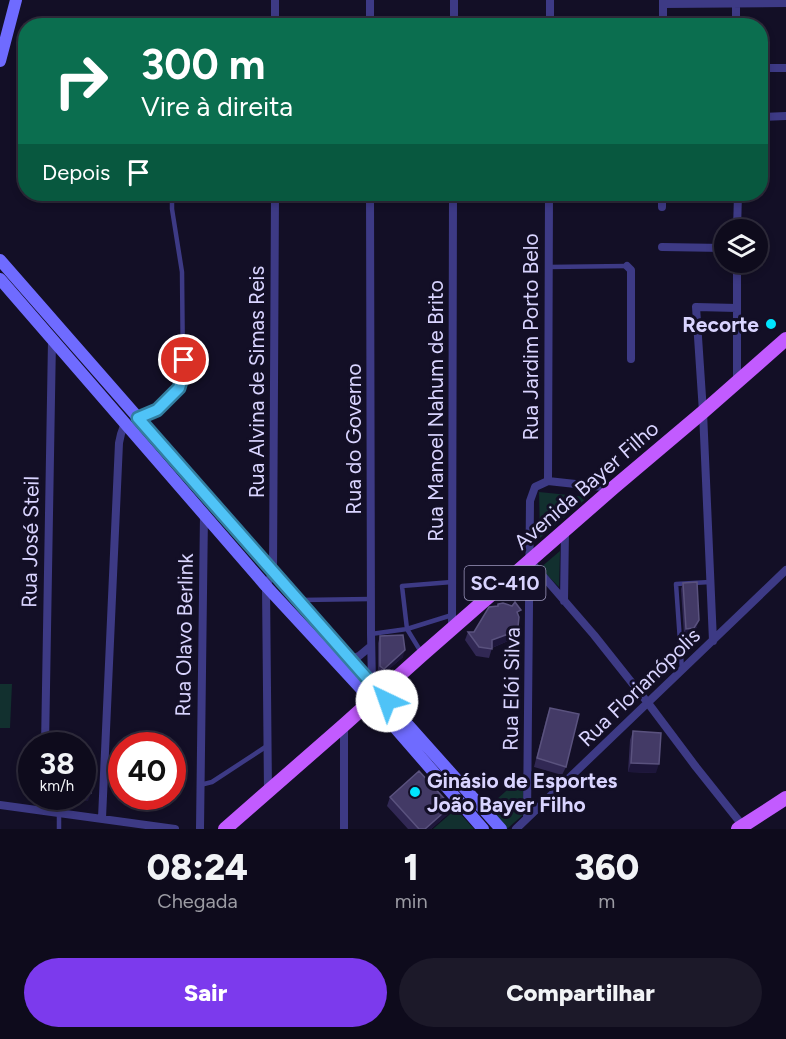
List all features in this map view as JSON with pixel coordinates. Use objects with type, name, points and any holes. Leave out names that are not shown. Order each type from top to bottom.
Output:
[{"type":"main road","name":"Avenida Bayer Filho","points":[[225,829],[344,725],[375,693],[422,655],[452,622],[530,561],[786,339]]},
{"type":"main road","points":[[740,827],[786,798]]},
{"type":"street","points":[[0,61],[16,0]]},
{"type":"street","points":[[275,0],[275,18]]},
{"type":"street","points":[[370,0],[370,18]]},
{"type":"street","points":[[454,0],[454,18]]},
{"type":"street","points":[[550,0],[550,18]]},
{"type":"street","points":[[663,18],[663,2],[786,3]]},
{"type":"street","points":[[736,2],[736,18]]},
{"type":"street","points":[[768,68],[786,68]]},
{"type":"street","points":[[768,117],[786,116]]},
{"type":"street","name":"Rua Alvina de Simas Reis","points":[[273,572],[275,201]]},
{"type":"street","name":"Rua do Governo","points":[[370,201],[371,646],[375,693]]},
{"type":"street","name":"Rua Manoel Nahum de Brito","points":[[452,622],[453,201]]},
{"type":"street","name":"Rua Jardim Porto Belo","points":[[548,481],[549,201]]},
{"type":"street","points":[[662,201],[662,207]]},
{"type":"street","points":[[737,219],[738,201]]},
{"type":"street","points":[[662,247],[714,248]]},
{"type":"street","points":[[0,260],[350,660],[483,829]]},
{"type":"street","points":[[627,266],[631,270],[631,360]]},
{"type":"street","points":[[737,273],[737,383]]},
{"type":"street","points":[[0,279],[266,586],[375,693],[501,829]]},
{"type":"street","points":[[713,641],[696,308],[737,308]]},
{"type":"street","name":"Rua José Steil","points":[[45,732],[52,340]]},
{"type":"street","points":[[102,818],[119,443],[125,423]]},
{"type":"street","points":[[548,481],[613,488]]},
{"type":"street","name":"Rua Elói Silva","points":[[528,818],[530,501],[535,487],[548,481]]},
{"type":"street","name":"Rua Olavo Berlink","points":[[200,829],[204,514]]},
{"type":"street","points":[[564,601],[565,530]]},
{"type":"street","points":[[530,561],[594,635],[648,703],[740,827]]},
{"type":"street","name":"Rua Florianópolis","points":[[516,829],[786,570]]},
{"type":"street","points":[[268,792],[266,586],[273,572]]},
{"type":"street","points":[[350,660],[371,646]]},
{"type":"street","points":[[344,725],[344,829]]},
{"type":"street","points":[[0,805],[18,807]]},
{"type":"street","points":[[43,810],[176,829]]},
{"type":"lane","points":[[138,418],[157,410],[179,388],[183,375],[182,272],[172,201]]},
{"type":"lane","points":[[548,267],[627,266]]},
{"type":"lane","points":[[422,655],[407,629],[402,586],[452,582]]},
{"type":"lane","points":[[682,670],[676,584],[710,582]]},
{"type":"lane","points":[[297,600],[371,599]]},
{"type":"lane","points":[[371,634],[452,622]]},
{"type":"lane","points":[[201,785],[212,782],[268,745]]},
{"type":"lane","points":[[59,813],[59,829]]},
{"type":"green space","points":[[539,492],[588,497],[540,538]]},
{"type":"green space","points":[[560,551],[559,587],[540,568]]},
{"type":"green space","points":[[0,684],[12,684],[10,728],[0,728]]},
{"type":"green space","points":[[523,776],[524,814],[507,829],[487,808]]},
{"type":"green space","points":[[456,809],[474,829],[433,829]]},
{"type":"building","points":[[697,582],[699,620],[694,628],[686,629],[683,583]]},
{"type":"building","points":[[515,602],[521,610],[517,612],[518,627],[511,627],[511,633],[492,640],[492,649],[479,647],[468,632],[474,632],[489,607],[503,603],[512,606]]},
{"type":"building","points":[[403,635],[405,650],[384,669],[380,666],[380,636]]},
{"type":"building","points":[[550,708],[579,714],[566,767],[537,758]]},
{"type":"building","points":[[633,731],[661,733],[659,764],[631,763]]},
{"type":"building","name":"Ginásio de Esportes João Bayer Filho","points":[[419,771],[451,806],[425,829],[419,829],[390,797]]},
{"type":"place","name":"Recorte","points":[[771,324]]},
{"type":"place","name":"Ginásio de Esportes João Bayer Filho","points":[[415,792]]},
{"type":"route","points":[[184,360],[179,388],[157,410],[138,418],[387,701]]}]
